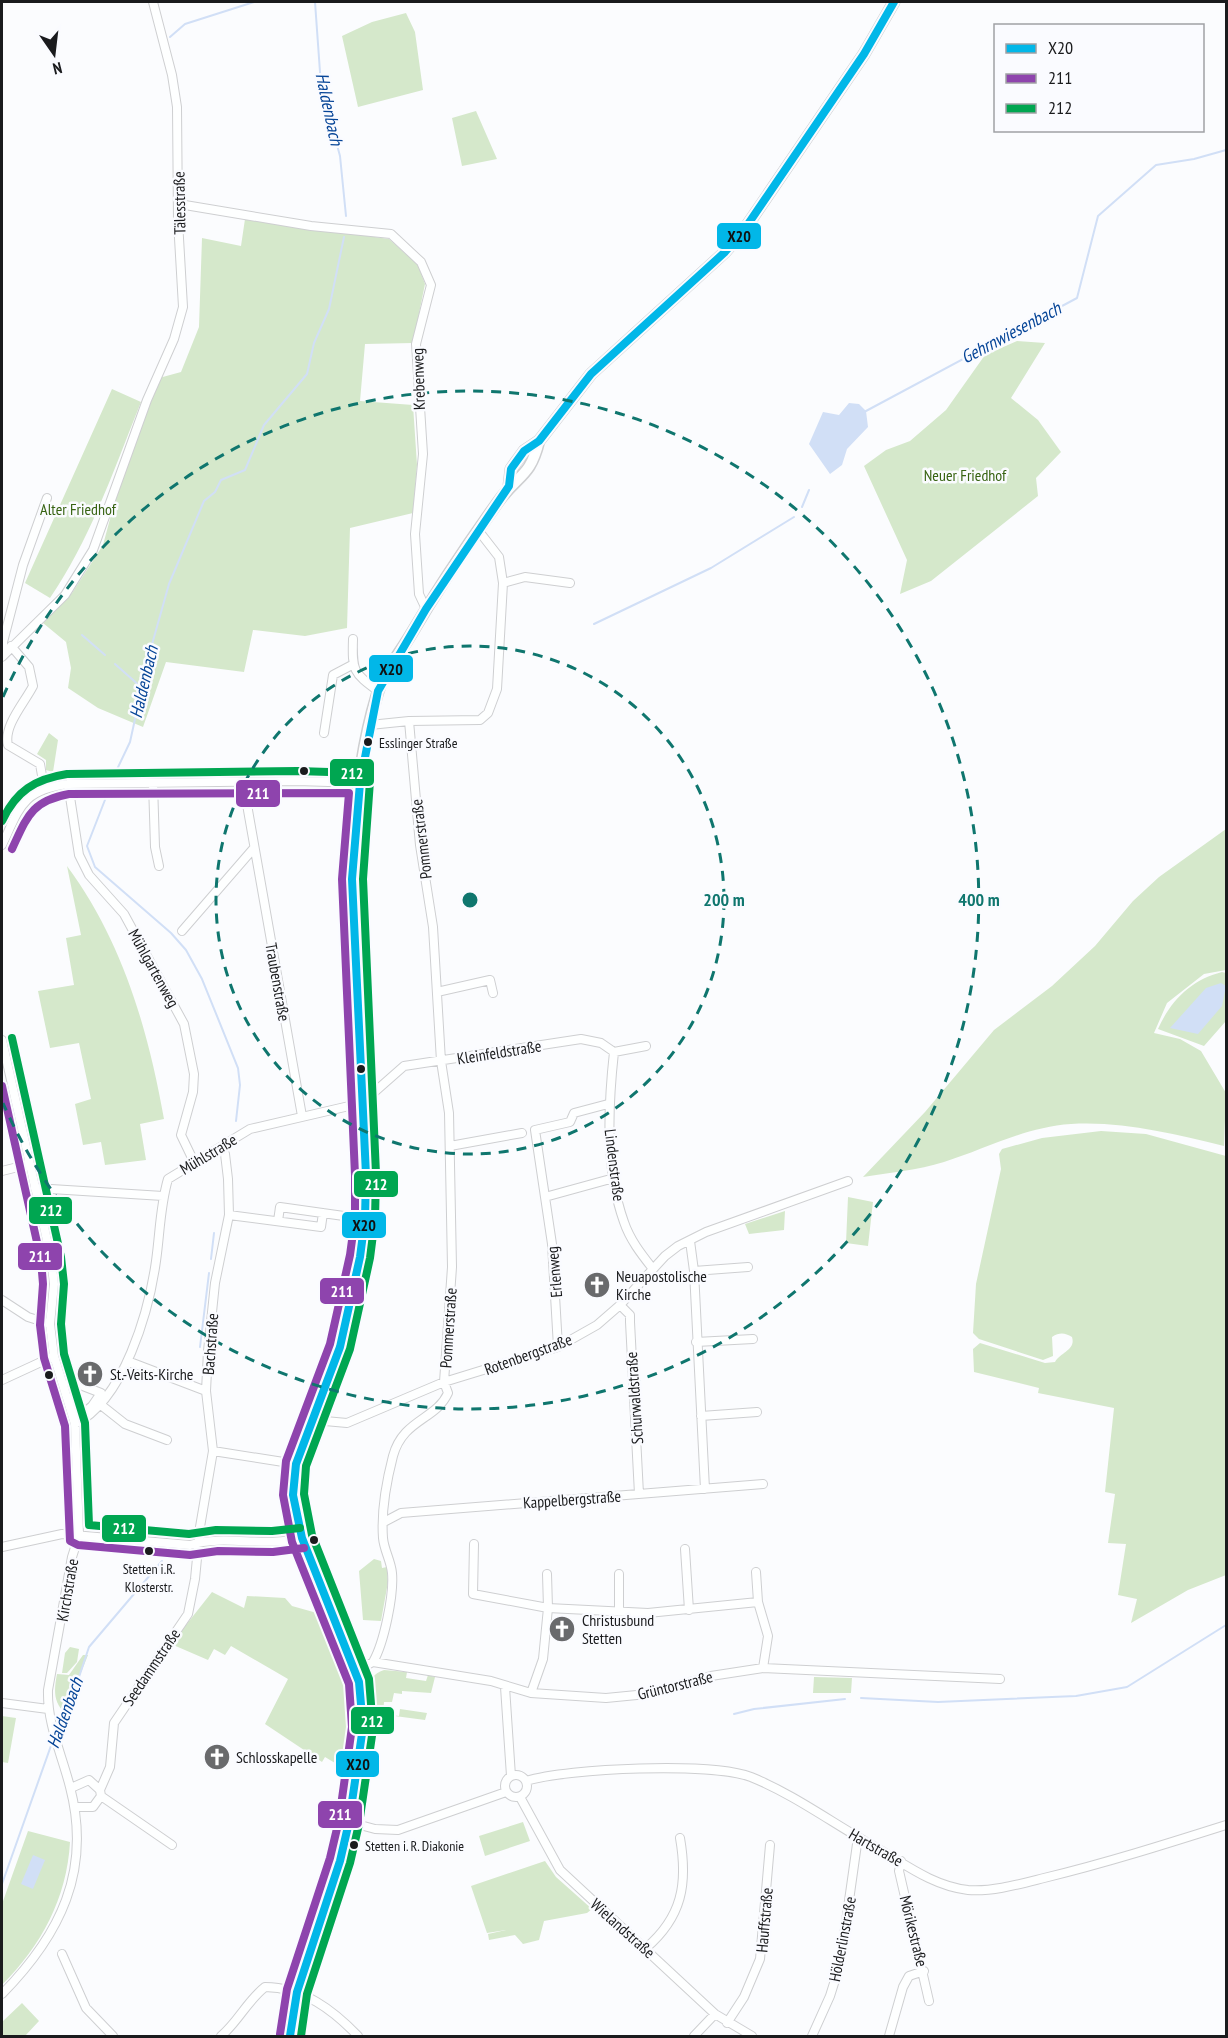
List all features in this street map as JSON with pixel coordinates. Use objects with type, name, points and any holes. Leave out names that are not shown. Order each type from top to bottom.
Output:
[{"type":"main road","points":[[290,2037],[297,1992],[340,1862],[349,1822],[363,1727],[362,1701],[355,1671],[302,1538],[293,1495],[296,1464],[340,1347],[360,1257],[365,1219],[366,1175],[352,879],[360,783],[378,691],[426,609],[509,486],[511,469],[524,451],[540,439],[591,374],[740,236],[848,79],[894,2]]},
{"type":"street","name":"Tälesstraße","points":[[2,656],[65,595],[93,550],[147,400],[174,339],[183,308],[177,108],[172,75],[153,2]]},
{"type":"street","name":"Krebenweg","points":[[179,204],[311,226],[391,234],[421,262],[431,285],[416,344],[423,454],[415,534],[419,594],[426,609]]},
{"type":"street","points":[[2,656],[3,642],[23,566],[47,498]]},
{"type":"street","points":[[370,725],[409,721],[480,720],[488,713],[497,689],[503,583],[500,557],[478,530]]},
{"type":"street","points":[[503,583],[525,577],[570,583]]},
{"type":"street","points":[[353,639],[352,665],[357,676],[378,691]]},
{"type":"street","points":[[11,646],[29,667],[33,686],[9,727],[7,741],[8,745],[40,764],[45,787]]},
{"type":"street","points":[[324,733],[333,675],[352,665]]},
{"type":"street","name":"Pommerstraße","points":[[373,1662],[378,1653],[391,1595],[392,1572],[385,1550],[383,1504],[394,1454],[404,1432],[445,1401],[448,1392],[444,1382],[452,1267],[450,1146],[441,1061],[433,927],[420,845],[409,721]]},
{"type":"street","name":"Traubenstraße","points":[[243,782],[302,1116]]},
{"type":"street","points":[[153,783],[155,847],[159,866]]},
{"type":"street","points":[[2,845],[19,809],[34,792],[45,787],[68,784],[360,783]]},
{"type":"street","name":"Mühlgartenweg","points":[[68,784],[79,855],[89,875],[124,914],[184,1024],[194,1074],[194,1092],[181,1135],[194,1162]]},
{"type":"street","points":[[182,931],[254,849]]},
{"type":"street","points":[[437,992],[490,980],[493,993]]},
{"type":"street","name":"Kleinfeldstraße","points":[[362,1103],[404,1066],[581,1039],[601,1043],[614,1052]]},
{"type":"street","name":"Kirchstraße","points":[[2,1040],[51,1258],[54,1284],[50,1324],[54,1356],[75,1424],[79,1535],[70,1567],[48,1689],[48,1710],[75,1807],[76,1868],[60,1916],[33,1960],[2,1994]]},
{"type":"street","points":[[614,1052],[646,1046]]},
{"type":"street","name":"Lindenstraße","points":[[614,1052],[608,1104],[614,1178],[624,1223],[635,1246],[653,1269]]},
{"type":"street","name":"Mühlstraße","points":[[101,1405],[128,1361],[148,1302],[156,1262],[163,1196],[168,1179],[250,1130],[362,1103]]},
{"type":"street","name":"Erlenweg","points":[[558,1347],[552,1244],[535,1130],[570,1122],[574,1113],[608,1104]]},
{"type":"street","points":[[450,1146],[522,1133]]},
{"type":"street","name":"Bachstraße","points":[[198,1542],[213,1450],[206,1392],[215,1283],[229,1215],[228,1179],[225,1154],[221,1148]]},
{"type":"street","points":[[2,1171],[30,1164]]},
{"type":"street","points":[[545,1197],[614,1178]]},
{"type":"street","name":"Rotenbergstraße","points":[[314,1420],[347,1423],[444,1382],[558,1347],[597,1325],[678,1246],[706,1232],[848,1181]]},
{"type":"street","points":[[35,1188],[163,1196]]},
{"type":"street","points":[[278,1221],[280,1207],[365,1219]]},
{"type":"street","points":[[229,1215],[321,1227],[323,1214]]},
{"type":"street","points":[[690,1241],[694,1271],[705,1489]]},
{"type":"street","points":[[694,1271],[748,1267]]},
{"type":"street","points":[[2,1300],[28,1317],[50,1324]]},
{"type":"street","name":"Schurwaldstraße","points":[[620,1305],[630,1315],[639,1494]]},
{"type":"street","points":[[696,1342],[753,1339]]},
{"type":"street","points":[[2,1380],[54,1356]]},
{"type":"street","points":[[128,1361],[206,1392]]},
{"type":"street","points":[[70,1381],[101,1393],[92,1406],[77,1418],[74,1392],[70,1381]]},
{"type":"street","points":[[75,1424],[89,1417],[101,1405],[125,1424],[167,1440]]},
{"type":"street","points":[[701,1416],[757,1412]]},
{"type":"street","points":[[213,1450],[296,1464]]},
{"type":"street","name":"Kappelbergstraße","points":[[384,1522],[401,1513],[763,1484]]},
{"type":"street","points":[[2,1547],[62,1534],[190,1545],[207,1539],[261,1544],[302,1538]]},
{"type":"street","name":"Seedammstraße","points":[[100,1793],[110,1767],[114,1723],[188,1614],[195,1579],[198,1542]]},
{"type":"street","points":[[474,1544],[473,1594],[548,1608],[648,1612],[758,1602]]},
{"type":"street","points":[[686,1549],[689,1610]]},
{"type":"street","points":[[756,1572],[758,1602],[768,1636],[763,1668]]},
{"type":"street","points":[[531,1693],[543,1659],[548,1608],[547,1574]]},
{"type":"street","points":[[619,1574],[619,1611]]},
{"type":"street","points":[[355,1671],[373,1662]]},
{"type":"street","name":"Grüntorstraße","points":[[373,1662],[491,1682],[531,1693],[606,1698],[647,1694],[711,1676],[763,1668],[1000,1679]]},
{"type":"street","points":[[505,1687],[511,1776],[505,1784],[506,1792],[513,1797],[520,1797],[527,1790],[526,1781]]},
{"type":"street","points":[[2,1703],[48,1710]]},
{"type":"street","name":"Hartstraße","points":[[511,1776],[520,1775],[526,1781],[588,1772],[706,1768],[732,1772],[770,1786],[920,1874],[953,1887],[970,1890],[1104,1864],[1227,1825]]},
{"type":"street","points":[[70,1788],[89,1780],[100,1793],[172,1845]]},
{"type":"street","points":[[349,1822],[375,1829],[398,1830],[506,1792]]},
{"type":"street","points":[[75,1807],[93,1807],[100,1793]]},
{"type":"street","name":"Wielandstraße","points":[[520,1797],[560,1870],[716,2014],[752,2037]]},
{"type":"street","name":"Hölderlinstraße","points":[[812,2037],[830,1996],[840,1964],[858,1837]]},
{"type":"street","points":[[646,1948],[662,1934],[676,1913],[683,1886],[680,1838]]},
{"type":"street","name":"Hauffstraße","points":[[727,2023],[744,1997],[760,1959],[770,1845]]},
{"type":"street","name":"Mörikestraße","points":[[901,1861],[898,1871],[924,1971],[929,2001]]},
{"type":"street","points":[[62,1954],[86,2008],[108,2035]]},
{"type":"street","points":[[889,2037],[903,1987],[909,1976],[924,1971]]},
{"type":"street","points":[[221,2037],[253,1997],[265,1987],[297,1992],[318,2001],[358,2037]]},
{"type":"street","points":[[694,2037],[716,2014]]},
{"type":"green space","points":[[406,13],[415,32],[423,90],[358,107],[342,36],[372,22]]},
{"type":"green space","points":[[476,111],[497,159],[462,166],[452,118]]},
{"type":"green space","points":[[245,219],[389,239],[418,265],[425,284],[413,343],[365,344],[360,401],[413,405],[417,465],[413,513],[350,528],[347,628],[305,636],[253,630],[244,672],[166,662],[143,727],[98,708],[68,688],[71,668],[66,642],[43,623],[72,593],[103,545],[117,493],[159,378],[181,372],[199,327],[202,238],[241,246]]},
{"type":"green space","name":"Neuer Friedhof","points":[[1017,341],[1045,343],[1011,398],[1038,420],[1061,452],[1036,478],[1038,496],[931,581],[900,594],[907,560],[864,466],[886,450],[910,441],[946,410],[985,355]]},
{"type":"green space","name":"Alter Friedhof","points":[[112,389],[141,402],[90,527],[50,598],[25,583]]},
{"type":"green space","points":[[49,733],[58,740],[53,772],[46,770],[46,760],[37,754]]},
{"type":"green space","points":[[1226,829],[1226,970],[1204,974],[1167,1003],[1154,1033],[1180,1039],[1201,1051],[1226,1093],[1224,1146],[1129,1126],[1071,1124],[1038,1129],[934,1165],[863,1177],[925,1112],[994,1030],[1052,986],[1095,946],[1133,901],[1159,877]]},
{"type":"green space","points":[[67,866],[86,894],[118,955],[150,1052],[164,1119],[140,1124],[146,1160],[105,1165],[101,1142],[83,1145],[75,1104],[91,1099],[79,1043],[50,1048],[38,991],[74,985],[66,938],[81,935]]},
{"type":"green space","points":[[1222,972],[1226,973],[1226,1021],[1204,1046],[1158,1029],[1169,1009],[1183,993],[1201,980]]},
{"type":"green space","points":[[1101,1131],[1146,1134],[1226,1156],[1226,1575],[1188,1590],[1131,1623],[1137,1599],[1118,1595],[1126,1544],[1108,1543],[1115,1494],[1105,1492],[1114,1408],[1038,1393],[1039,1388],[974,1372],[973,1349],[980,1343],[1045,1363],[1055,1362],[1070,1348],[1073,1341],[1072,1337],[1065,1334],[1052,1337],[1053,1356],[1043,1360],[979,1339],[973,1333],[976,1284],[1001,1169],[999,1154],[1002,1149],[1042,1138]]},
{"type":"green space","points":[[848,1197],[873,1202],[868,1246],[846,1243]]},
{"type":"green space","points":[[785,1211],[784,1230],[749,1234],[745,1224]]},
{"type":"green space","points":[[374,1559],[381,1561],[382,1568],[387,1567],[388,1582],[381,1621],[363,1620],[359,1571]]},
{"type":"green space","points":[[212,1592],[244,1608],[247,1596],[285,1598],[292,1606],[324,1615],[353,1690],[354,1731],[350,1772],[325,1757],[322,1762],[265,1724],[288,1679],[231,1646],[225,1655],[214,1649],[208,1660],[171,1644]]},
{"type":"green space","points":[[70,1647],[79,1649],[77,1662],[67,1673],[62,1673],[65,1653]]},
{"type":"green space","points":[[83,1655],[88,1655],[65,1713],[58,1705],[55,1695],[57,1674],[69,1675]]},
{"type":"green space","points":[[384,1670],[407,1672],[406,1678],[426,1681],[428,1675],[435,1677],[431,1693],[402,1691],[402,1694],[394,1693],[392,1702],[384,1702],[383,1714],[399,1716],[400,1709],[427,1713],[425,1720],[372,1713],[371,1682],[377,1673]]},
{"type":"green space","points":[[814,1677],[852,1678],[851,1693],[813,1693]]},
{"type":"green space","points":[[2,1716],[16,1718],[8,1763],[2,1762]]},
{"type":"green space","points":[[523,1822],[530,1841],[485,1856],[479,1836]]},
{"type":"green space","points":[[28,1831],[70,1842],[68,1863],[57,1902],[40,1937],[29,1954],[2,1985],[2,1904]]},
{"type":"green space","points":[[545,1861],[556,1877],[592,1909],[587,1913],[544,1921],[539,1940],[523,1944],[515,1935],[489,1940],[488,1934],[506,1930],[487,1933],[471,1886]]},
{"type":"green space","points":[[22,2003],[39,2021],[25,2036],[2,2036],[2,2022]]},
{"type":"water","points":[[849,403],[859,404],[866,411],[868,427],[847,449],[842,465],[830,474],[809,444],[823,412],[839,415]]},
{"type":"water","points":[[1221,983],[1226,986],[1222,1006],[1198,1034],[1170,1028],[1206,988]]},
{"type":"water","points":[[33,1855],[45,1860],[33,1889],[21,1884]]},
{"type":"waterway","points":[[170,37],[185,24],[254,2]]},
{"type":"waterway","name":"Haldenbach","points":[[315,2],[321,86],[340,156],[346,216]]},
{"type":"waterway","name":"Gehrnwiesenbach","points":[[866,411],[1077,298],[1098,216],[1156,165],[1194,159],[1226,150]]},
{"type":"waterway","name":"Haldenbach","points":[[111,782],[130,742],[149,655],[169,584],[204,501],[215,492],[221,480],[245,470],[264,425],[307,374],[314,343],[329,309],[344,237]]},
{"type":"waterway","points":[[802,507],[809,490]]},
{"type":"waterway","points":[[594,624],[711,568],[794,517]]},
{"type":"waterway","points":[[82,635],[105,655]]},
{"type":"waterway","points":[[115,664],[142,688]]},
{"type":"waterway","name":"Haldenbach","points":[[110,787],[87,846],[95,867],[171,933],[186,950],[202,979],[238,1068],[240,1085],[236,1121]]},
{"type":"waterway","name":"Haldenbach","points":[[211,1259],[214,1233]]},
{"type":"waterway","name":"Haldenbach","points":[[200,1347],[209,1273]]},
{"type":"waterway","name":"Haldenbach","points":[[57,1729],[74,1692],[89,1647],[162,1561]]},
{"type":"waterway","points":[[861,1698],[938,1702],[1076,1696],[1127,1687],[1226,1625]]},
{"type":"waterway","points":[[734,1714],[754,1709],[845,1699]]},
{"type":"waterway","name":"Haldenbach","points":[[2,1884],[53,1740]]},
{"type":"transit line","name":"X20","points":[[290,2036],[297,1992],[340,1861],[349,1822],[363,1727],[359,1682],[302,1538],[293,1495],[296,1464],[340,1347],[360,1257],[365,1219],[366,1175],[352,879],[360,783],[378,691],[426,609],[509,486],[511,469],[524,451],[539,441],[591,374],[725,252],[744,230],[864,54],[894,2]]},
{"type":"transit line","name":"212","points":[[2,821],[20,794],[28,788],[45,779],[67,774],[297,771],[361,773],[370,781],[363,879],[376,1174],[375,1219],[370,1258],[350,1349],[306,1466],[304,1494],[312,1535],[369,1679],[373,1729],[359,1824],[350,1863],[307,1994],[301,2036]]},
{"type":"transit line","name":"211","points":[[12,849],[27,819],[38,806],[56,797],[69,794],[349,793],[342,879],[355,1218],[350,1255],[330,1344],[286,1461],[283,1495],[292,1542],[349,1684],[352,1727],[339,1820],[330,1858],[287,1989],[280,2034]]},
{"type":"transit line","name":"212","points":[[12,1038],[61,1257],[64,1284],[61,1324],[64,1354],[85,1423],[89,1525],[189,1534],[216,1530],[272,1531],[300,1528]]},
{"type":"transit line","name":"211","points":[[2,1086],[41,1260],[43,1284],[40,1325],[44,1358],[65,1426],[70,1541],[78,1545],[190,1555],[218,1551],[273,1552],[304,1548]]},
{"type":"place","name":"Esslinger Straße","points":[[368,742]]},
{"type":"place","name":"Neuapostolische Kirche","points":[[597,1285]]},
{"type":"place","name":"St.-Veits-Kirche","points":[[90,1374]]},
{"type":"place","name":"Stetten i.R. Klosterstr.","points":[[149,1551]]},
{"type":"place","name":"Christusbund Stetten","points":[[562,1629]]},
{"type":"place","name":"Schlosskapelle","points":[[217,1757]]},
{"type":"place","name":"Stetten i. R. Diakonie","points":[[354,1845]]}]
